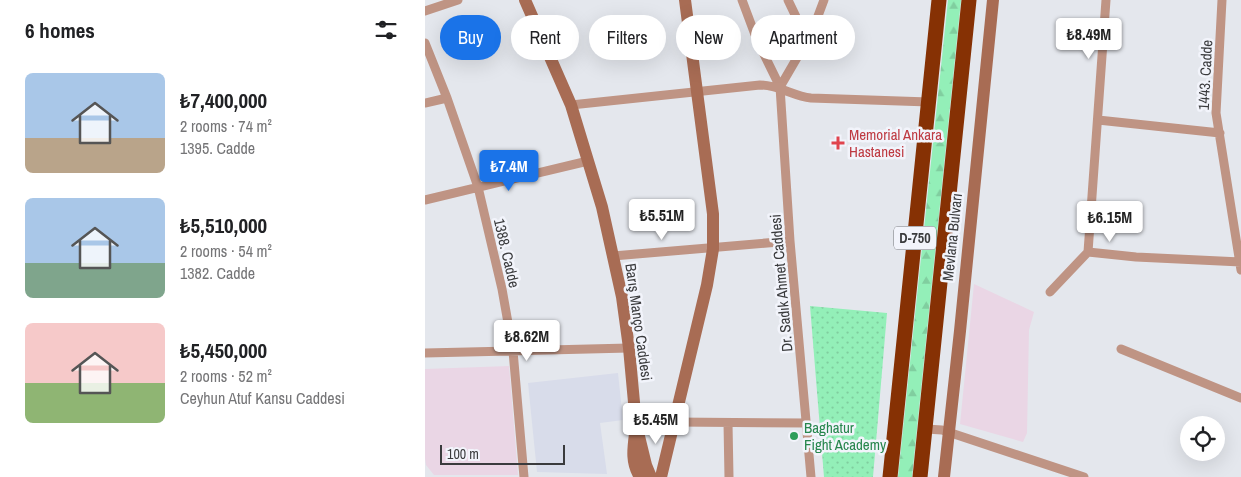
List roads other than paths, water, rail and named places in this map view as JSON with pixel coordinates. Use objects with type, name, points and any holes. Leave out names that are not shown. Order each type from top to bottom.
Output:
[{"type":"highway","name":"D-750","points":[[890,477],[939,0]]},
{"type":"highway","name":"Mevlana Bulvarı","points":[[921,477],[969,0]]},
{"type":"street","points":[[425,11],[459,0]]},
{"type":"street","name":"Barış Manço Caddesi","points":[[525,0],[571,105],[588,161],[622,297],[636,424],[646,465],[651,477]]},
{"type":"street","points":[[661,477],[707,285],[713,248],[713,214],[685,0]]},
{"type":"street","points":[[742,0],[757,40],[779,87]]},
{"type":"street","points":[[788,0],[795,15]]},
{"type":"street","points":[[818,15],[824,0]]},
{"type":"street","name":"Mevlana Bulvarı","points":[[944,477],[993,0]]},
{"type":"street","points":[[1050,292],[1088,252],[1106,0]]},
{"type":"street","name":"1443. Cadde","points":[[1223,0],[1216,113],[1241,264]]},
{"type":"street","name":"1388. Cadde","points":[[425,43],[447,98],[478,187],[513,351],[524,477]]},
{"type":"street","points":[[779,87],[795,60]]},
{"type":"street","points":[[571,105],[752,85],[779,87],[800,96],[811,98],[929,102]]},
{"type":"street","name":"Dr. Sadık Ahmet Caddesi","points":[[779,87],[790,241],[811,477]]},
{"type":"street","points":[[425,103],[447,98]]},
{"type":"street","points":[[1098,120],[1220,133]]},
{"type":"street","points":[[425,200],[588,161]]},
{"type":"street","points":[[613,256],[790,241]]},
{"type":"street","points":[[1088,252],[1241,264]]},
{"type":"street","points":[[425,353],[629,348]]},
{"type":"street","points":[[1121,349],[1241,398]]},
{"type":"street","points":[[674,422],[806,423]]},
{"type":"street","points":[[728,423],[729,477]]},
{"type":"street","name":"Barış Manço Caddesi","points":[[636,424],[633,458],[636,471],[640,477]]},
{"type":"street","points":[[926,429],[949,432],[1083,477]]},
{"type":"place","name":"Memorial Ankara Hastanesi","points":[[838,143]]},
{"type":"place","name":"Baghatur Fight Academy","points":[[794,436]]}]
